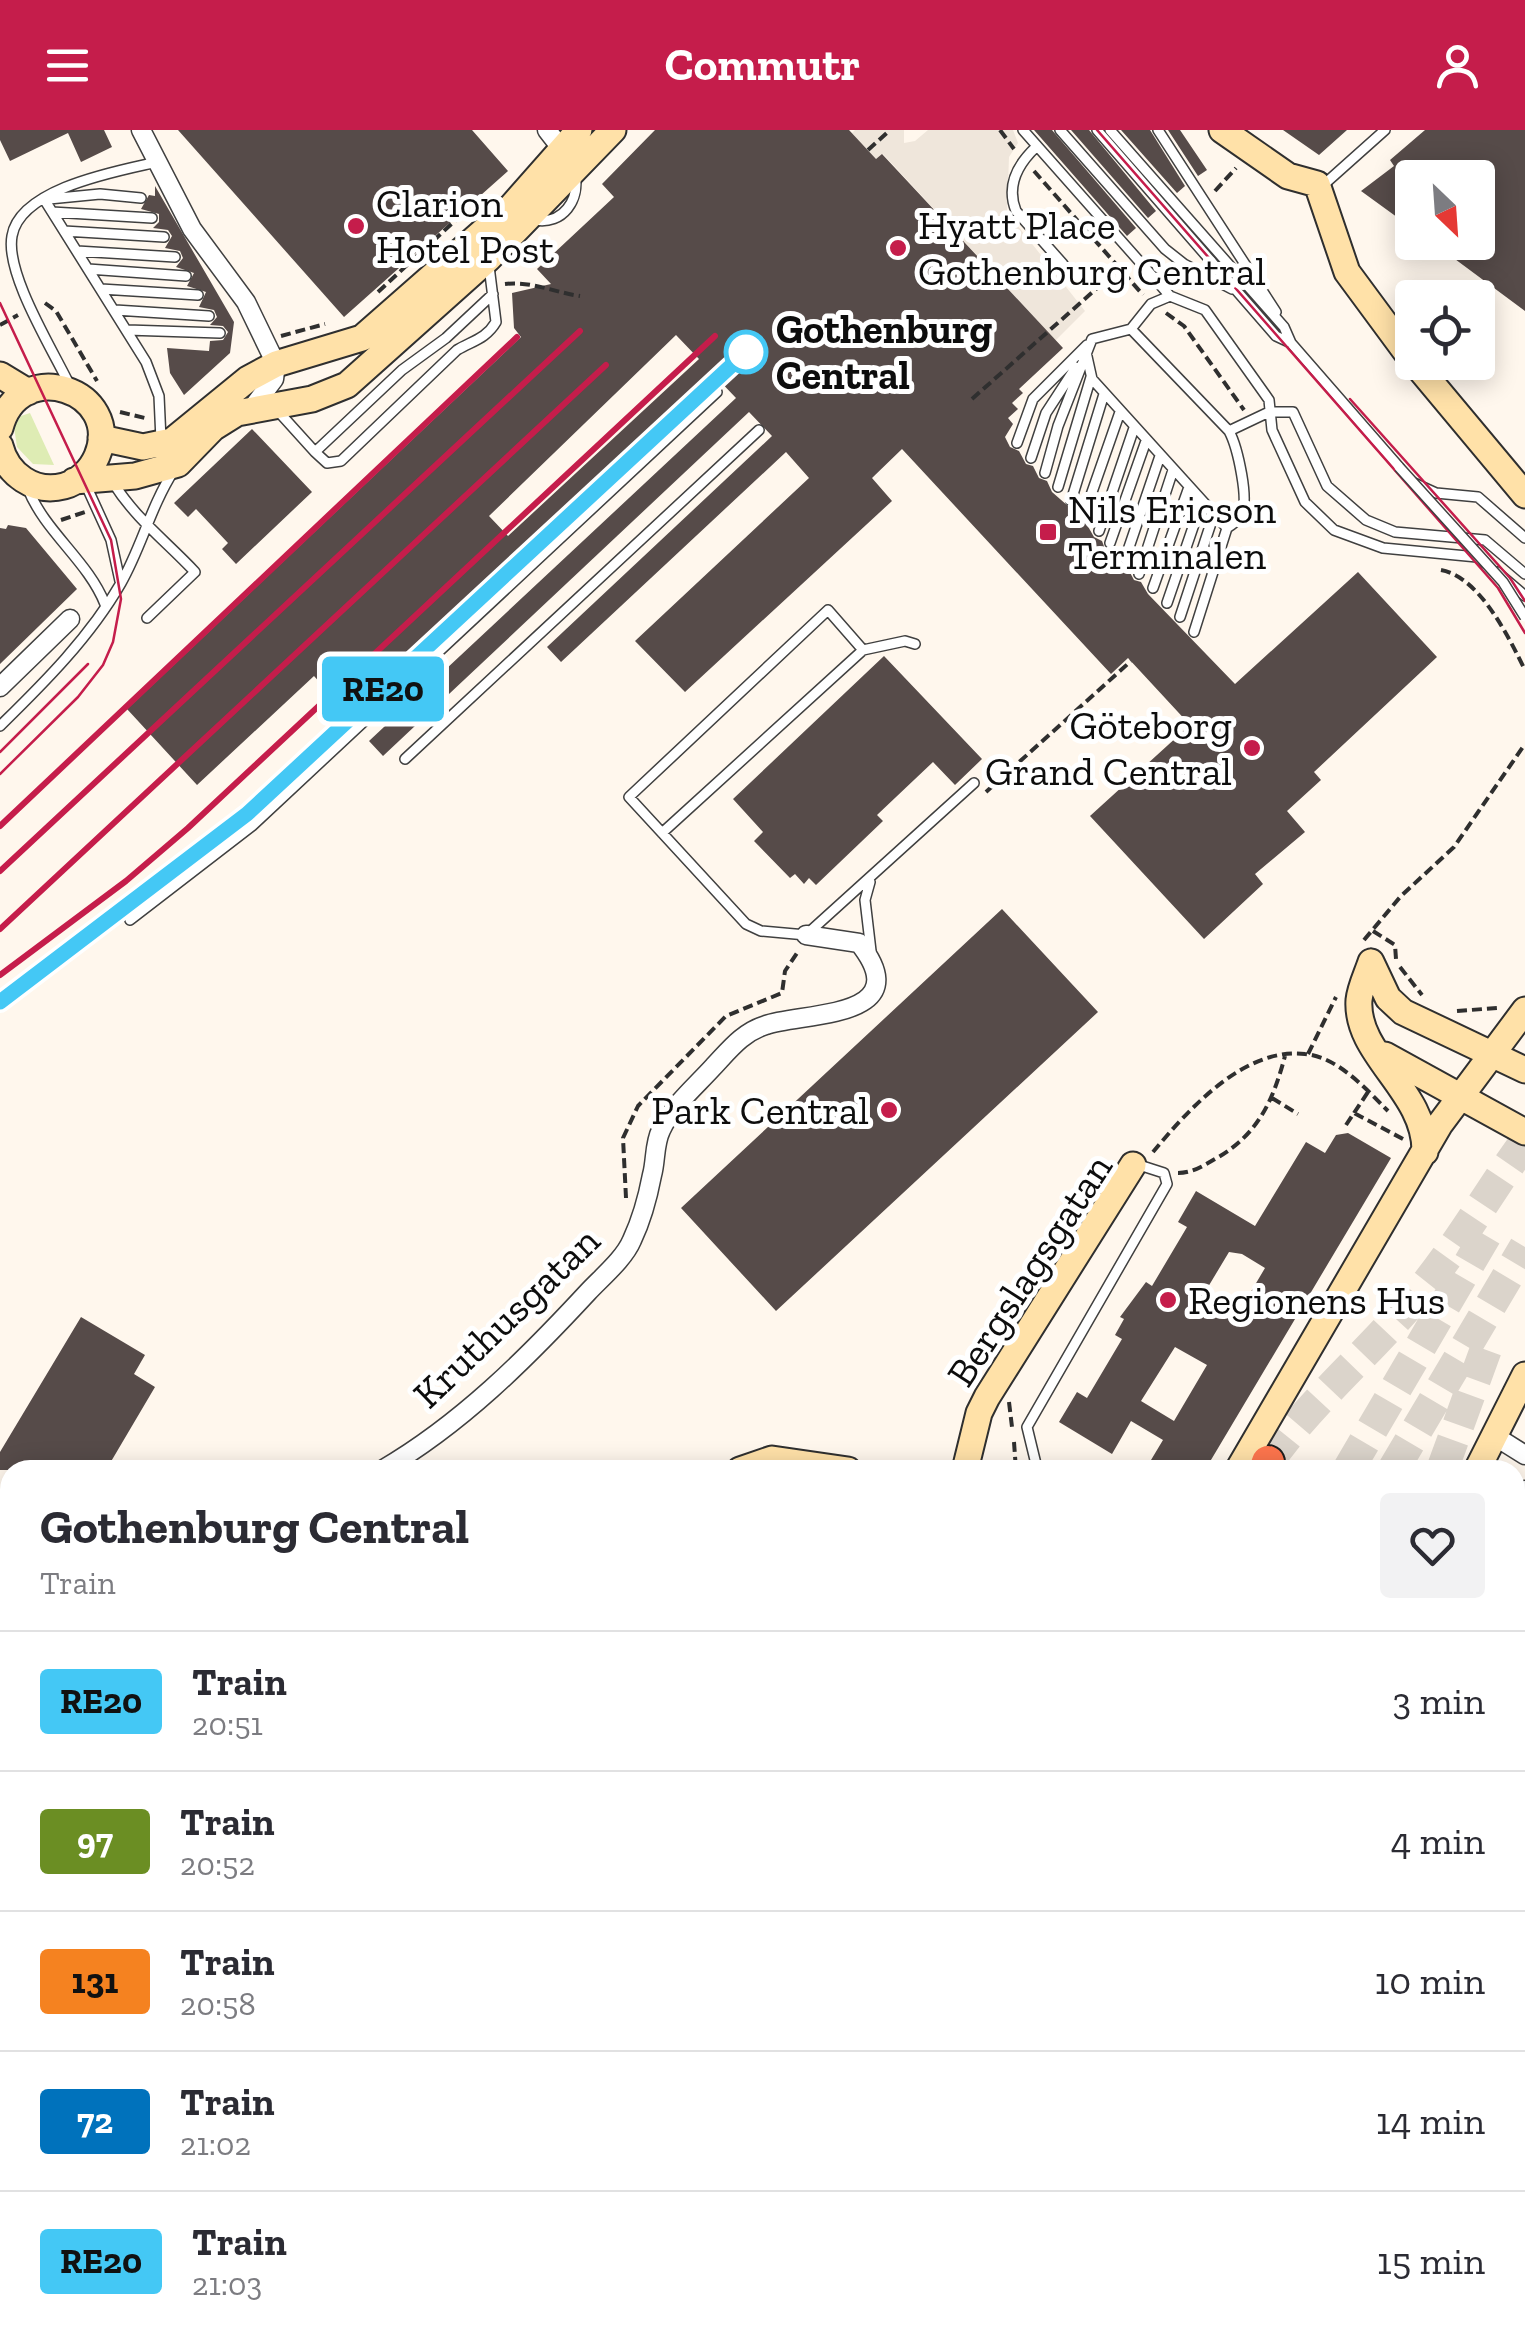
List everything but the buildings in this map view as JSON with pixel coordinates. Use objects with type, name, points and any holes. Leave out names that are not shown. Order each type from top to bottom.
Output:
[{"type":"main road","points":[[0,446],[15,479],[53,488],[170,454],[263,406],[312,399],[347,385],[488,259],[613,130]]},
{"type":"main road","points":[[1222,130],[1288,176],[1306,198],[1319,192],[1347,272],[1395,337]]},
{"type":"main road","points":[[170,454],[188,430],[248,379],[276,364],[349,344],[377,326],[511,207],[563,136]]},
{"type":"main road","points":[[0,375],[28,392]]},
{"type":"main road","points":[[1429,380],[1525,494]]},
{"type":"main road","points":[[0,424],[11,404],[28,392],[48,386],[72,392],[94,411],[100,438],[88,479]]},
{"type":"main road","points":[[100,438],[170,454]]},
{"type":"main road","points":[[1260,1460],[1425,1132],[1416,1109],[1372,1042],[1359,1000],[1371,962],[1388,998],[1403,1012],[1525,1070]]},
{"type":"main road","points":[[1416,1146],[1522,1015]]},
{"type":"main road","points":[[1372,1042],[1525,1132]]},
{"type":"main road","name":"Bergslagsgatan","points":[[966,1460],[987,1397],[1133,1164]]},
{"type":"main road","points":[[1481,1460],[1525,1375]]},
{"type":"street","points":[[142,130],[192,228],[246,302],[276,364],[263,406]]},
{"type":"street","points":[[563,136],[575,172]]},
{"type":"street","points":[[0,687],[70,619]]},
{"type":"street","points":[[803,942],[860,943],[872,959]]},
{"type":"street","name":"Kruthusgatan","points":[[399,1460],[477,1403],[553,1330],[632,1243],[652,1176],[659,1133],[672,1111],[741,1037],[768,1024],[852,1009],[869,994],[876,975],[872,959]]},
{"type":"street","points":[[1493,1434],[1525,1455]]},
{"type":"lane","points":[[1023,130],[1170,296],[1206,310],[1269,400],[1272,430],[1305,502],[1334,530],[1382,548],[1478,558],[1525,596]]},
{"type":"lane","points":[[1060,130],[1165,249],[1184,264],[1236,291]]},
{"type":"lane","points":[[1097,130],[1276,336],[1291,343]]},
{"type":"lane","points":[[1110,130],[1284,327]]},
{"type":"lane","points":[[1158,130],[1291,343],[1503,582],[1525,616]]},
{"type":"lane","points":[[1319,192],[1386,130]]},
{"type":"lane","points":[[1036,146],[1016,173],[1012,201],[1016,212],[1063,264]]},
{"type":"lane","points":[[72,392],[13,259],[13,230],[21,216],[44,200],[98,175],[157,162]]},
{"type":"lane","points":[[44,200],[100,194],[141,198]]},
{"type":"lane","points":[[0,726],[48,679],[121,584],[170,454],[157,385],[127,330],[44,200]]},
{"type":"lane","points":[[52,212],[152,218]]},
{"type":"lane","points":[[64,230],[164,238]]},
{"type":"lane","points":[[77,251],[175,257]]},
{"type":"lane","points":[[263,406],[327,462],[341,460],[456,350],[481,338],[496,322],[488,259]]},
{"type":"lane","points":[[88,269],[186,276]]},
{"type":"lane","points":[[101,289],[198,295]]},
{"type":"lane","points":[[315,452],[402,370],[446,338],[493,294]]},
{"type":"lane","points":[[1017,444],[1033,398],[1092,339],[1131,329],[1152,304],[1170,296]]},
{"type":"lane","points":[[114,310],[209,316]]},
{"type":"lane","points":[[1131,329],[1229,431],[1236,444],[1244,502],[1242,516],[1228,528],[1194,632]]},
{"type":"lane","points":[[127,330],[220,333]]},
{"type":"lane","points":[[1044,473],[1092,339]]},
{"type":"lane","points":[[1086,352],[1091,377],[1104,394],[1228,528]]},
{"type":"lane","points":[[1031,458],[1046,413],[1086,352]]},
{"type":"lane","points":[[1058,487],[1091,377]]},
{"type":"lane","points":[[130,920],[266,813],[717,392]]},
{"type":"lane","points":[[1071,501],[1104,394]]},
{"type":"lane","points":[[1084,516],[1120,412]]},
{"type":"lane","points":[[1229,431],[1270,412],[1292,412],[1327,486],[1366,520],[1395,532],[1485,540],[1525,574]]},
{"type":"lane","points":[[1099,531],[1134,428]]},
{"type":"lane","points":[[405,759],[758,430]]},
{"type":"lane","points":[[1110,543],[1146,441]]},
{"type":"lane","points":[[1125,558],[1160,456]]},
{"type":"lane","points":[[1399,466],[1414,484],[1436,493],[1486,501],[1525,538]]},
{"type":"lane","points":[[1139,574],[1173,470]]},
{"type":"lane","points":[[15,479],[88,570],[105,604]]},
{"type":"lane","points":[[88,479],[195,572],[147,618]]},
{"type":"lane","points":[[88,479],[111,540],[121,584]]},
{"type":"lane","points":[[1153,588],[1189,487]]},
{"type":"lane","points":[[1167,604],[1202,501]]},
{"type":"lane","points":[[1180,617],[1214,514]]},
{"type":"lane","points":[[863,650],[828,610],[629,797],[746,924],[803,942],[974,783]]},
{"type":"lane","points":[[662,833],[863,650],[905,641],[915,644]]},
{"type":"lane","name":"Kruthusgatan","points":[[870,880],[865,900],[872,959]]},
{"type":"lane","name":"Bergslagsgatan","points":[[1035,1460],[1027,1427],[1167,1184],[1164,1174],[1144,1164],[1133,1164]]},
{"type":"path","points":[[868,150],[890,130]]},
{"type":"path","points":[[1000,130],[1121,268]]},
{"type":"path","points":[[1204,200],[1250,151]]},
{"type":"path","points":[[367,301],[458,217],[466,216],[479,204]]},
{"type":"path","points":[[972,398],[1135,256]]},
{"type":"path","points":[[319,325],[332,323]]},
{"type":"path","points":[[1426,999],[1397,962],[1395,944],[1373,931],[1401,896],[1454,847],[1525,744]]},
{"type":"path","points":[[628,1210],[623,1138],[638,1106],[726,1016],[782,993],[785,971],[803,942]]},
{"type":"path","points":[[1447,1011],[1480,1012],[1500,1007],[1522,1015]]},
{"type":"path","points":[[1164,1174],[1189,1174],[1241,1143],[1259,1124],[1286,1054]]},
{"type":"path","points":[[1308,1054],[1330,1063],[1395,1119]]},
{"type":"path","points":[[1346,1126],[1368,1092]]},
{"type":"path","points":[[1271,1098],[1298,1114]]},
{"type":"path","points":[[1354,1112],[1416,1146]]},
{"type":"path","points":[[1014,1442],[1015,1460]]},
{"type":"green space","points":[[30,413],[54,465],[33,464],[17,447],[14,427],[21,416]]},
{"type":"shaded area","points":[[904,130],[904,143],[915,141],[928,130],[1013,130],[1018,143],[1009,157],[1007,212],[1085,311],[1053,343],[1037,320],[883,154],[876,159],[852,133]]},
{"type":"tunnel","points":[[1270,1460],[1300,1421],[1424,1287],[1525,1142]]},
{"type":"tunnel","points":[[1354,1460],[1487,1233]]},
{"type":"tunnel","points":[[1399,1460],[1525,1247]]},
{"type":"tunnel","points":[[1446,1460],[1490,1338]]},
{"type":"tram line","points":[[1097,130],[1498,588],[1525,633]]},
{"type":"tram line","points":[[0,303],[111,540],[121,599],[113,642],[103,665],[78,697],[0,774]]},
{"type":"tram line","points":[[1350,399],[1510,578],[1525,601]]},
{"type":"tram line","points":[[0,752],[88,664]]},
{"type":"railway","points":[[0,871],[580,331]]},
{"type":"railway","points":[[0,975],[126,881],[188,828],[715,336]]},
{"type":"railway","points":[[0,826],[517,337]]},
{"type":"railway","points":[[0,1002],[247,814],[746,351]]},
{"type":"railway","points":[[0,929],[606,365]]},
{"type":"train","name":"RE20","points":[[0,1002],[247,814],[746,352]]},
{"type":"place","name":"Clarion Hotel Post","points":[[356,226]]},
{"type":"place","name":"Hyatt Place Gothenburg Central","points":[[898,248]]},
{"type":"place","name":"Gothenburg Central","points":[[746,352]]},
{"type":"place","name":"Nils Ericson Terminalen","points":[[1048,532]]},
{"type":"place","name":"Göteborg Grand Central","points":[[1252,748]]},
{"type":"place","name":"Park Central","points":[[889,1110]]},
{"type":"place","name":"Regionens Hus","points":[[1168,1300]]}]
